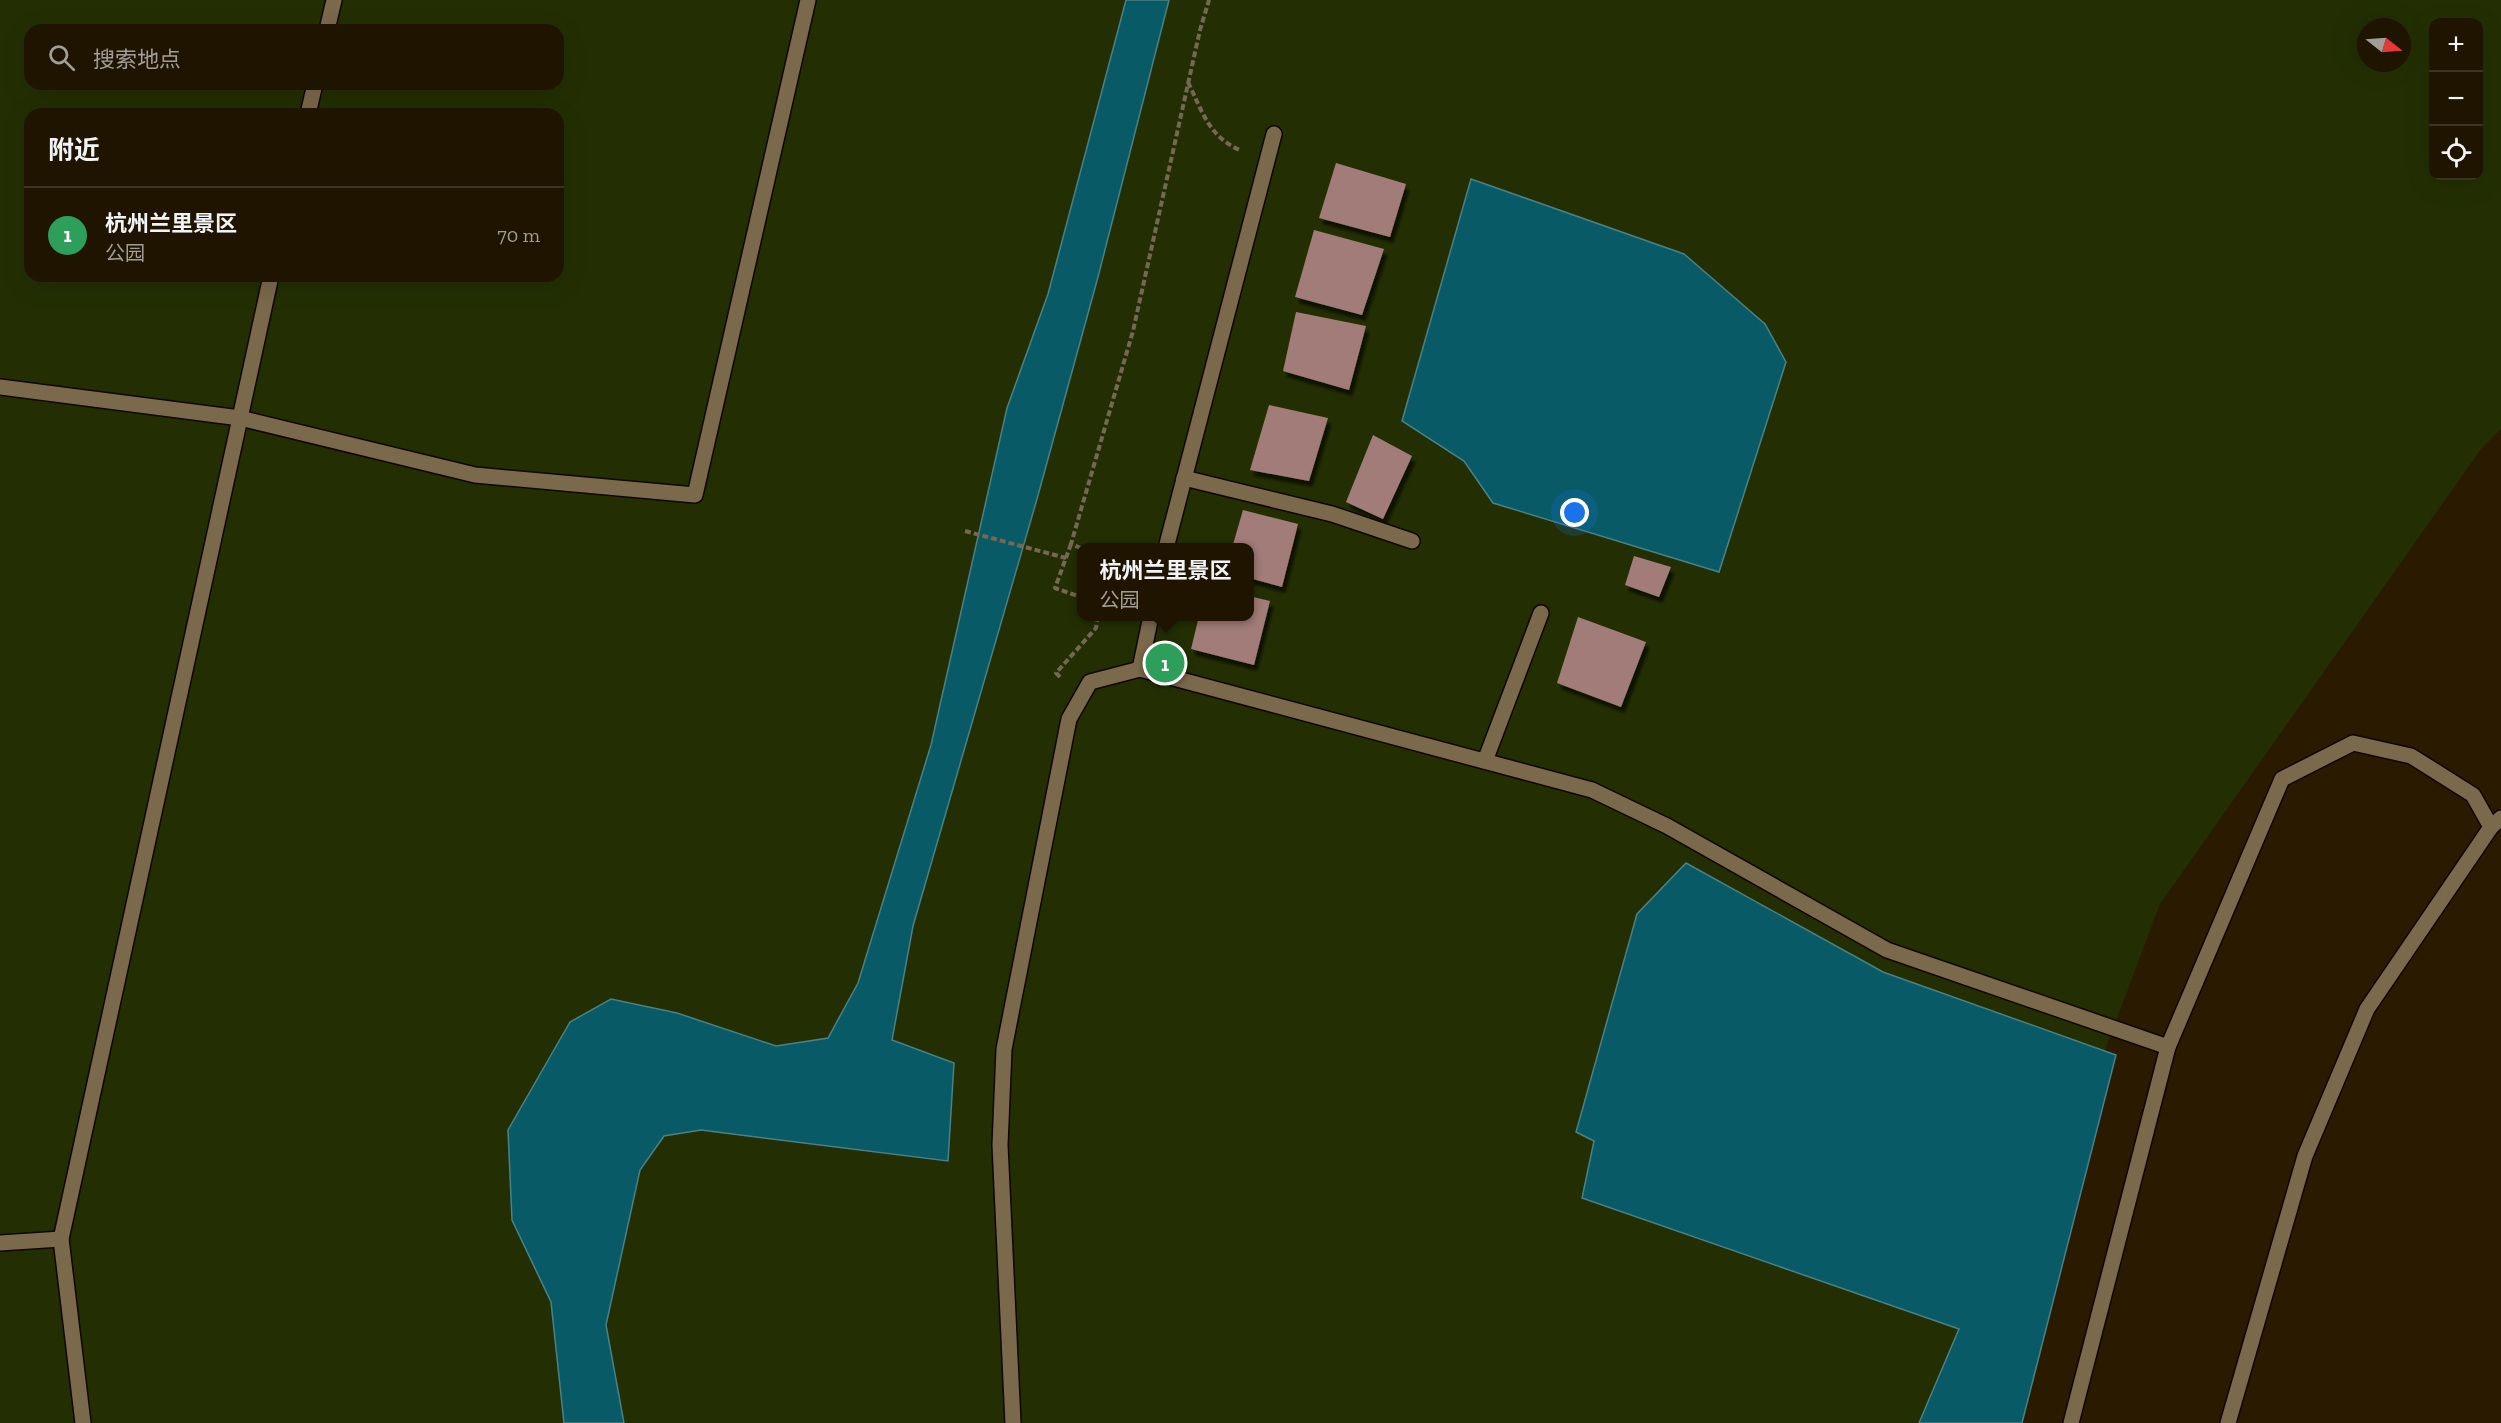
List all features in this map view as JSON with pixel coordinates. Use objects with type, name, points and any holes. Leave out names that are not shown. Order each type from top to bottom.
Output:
[{"type":"street","points":[[328,24],[334,0]]},
{"type":"street","points":[[0,387],[240,418],[475,475],[695,495],[808,0]]},
{"type":"street","points":[[309,108],[314,90]]},
{"type":"street","points":[[1167,543],[1274,134]]},
{"type":"street","points":[[83,1423],[62,1239],[271,282]]},
{"type":"street","points":[[1184,478],[1332,514],[1412,541]]},
{"type":"street","points":[[1485,761],[1541,613]]},
{"type":"street","points":[[1140,669],[1150,621]]},
{"type":"street","points":[[1013,1423],[1000,1145],[1004,1049],[1069,719],[1090,682],[1140,669],[1592,790],[1667,826],[1887,950],[2168,1047]]},
{"type":"street","points":[[2071,1423],[2168,1047],[2282,779],[2353,743],[2411,756],[2473,795],[2496,822],[2367,1009],[2305,1156],[2228,1423]]},
{"type":"street","points":[[0,1243],[62,1239]]},
{"type":"path","points":[[1077,596],[1055,588],[1071,544],[1133,331],[1188,82],[1209,0]]},
{"type":"path","points":[[1188,82],[1210,128],[1225,143],[1268,161]]},
{"type":"path","points":[[965,531],[1066,558]]},
{"type":"path","points":[[1071,544],[1077,546]]},
{"type":"green space","points":[[0,0],[2501,0],[2501,429],[2481,449],[2160,904],[1965,1423],[0,1423]]},
{"type":"water","points":[[1126,0],[1169,0],[1098,277],[1037,499],[913,926],[892,1040],[954,1063],[948,1161],[701,1130],[664,1136],[640,1170],[606,1325],[624,1423],[564,1423],[551,1302],[512,1220],[508,1130],[570,1022],[611,999],[677,1013],[776,1046],[828,1038],[858,983],[931,745],[1007,408],[1048,294]]},
{"type":"water","points":[[1471,179],[1684,254],[1765,324],[1786,362],[1719,572],[1493,503],[1464,461],[1402,421]]},
{"type":"water","points":[[1686,863],[1883,972],[2116,1055],[2022,1423],[1919,1423],[1959,1329],[1582,1198],[1594,1141],[1576,1132],[1637,914]]},
{"type":"building","points":[[1336,163],[1406,184],[1390,237],[1319,218]]},
{"type":"building","points":[[1314,230],[1384,249],[1362,315],[1295,297]]},
{"type":"building","points":[[1296,312],[1366,326],[1349,390],[1283,371]]},
{"type":"building","points":[[1269,405],[1328,418],[1309,481],[1250,470]]},
{"type":"building","points":[[1373,435],[1412,456],[1383,519],[1346,502]]},
{"type":"building","points":[[1243,510],[1298,524],[1282,587],[1254,579],[1254,543],[1233,543]]},
{"type":"building","points":[[1634,556],[1671,567],[1659,597],[1625,585]]},
{"type":"building","points":[[1254,597],[1270,601],[1254,665],[1191,649],[1198,621],[1254,621]]},
{"type":"building","points":[[1578,617],[1646,642],[1621,707],[1557,683]]},
{"type":"place","name":"杭州兰里景区","points":[[1165,663]]}]
